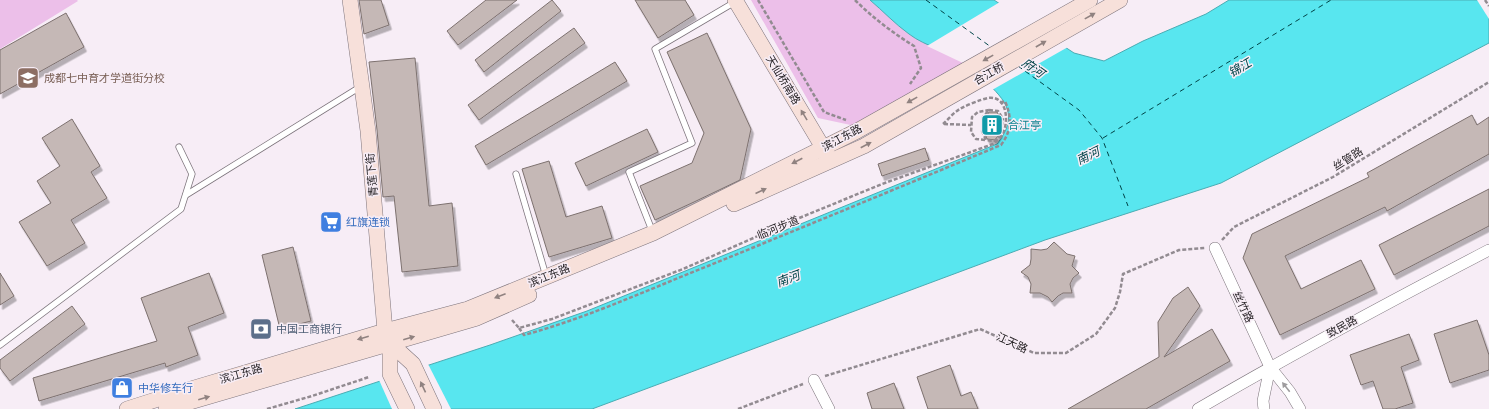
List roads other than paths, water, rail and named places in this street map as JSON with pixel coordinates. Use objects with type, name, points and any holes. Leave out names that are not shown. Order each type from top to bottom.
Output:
[{"type":"main road","name":"青莲下街","points":[[350,0],[368,131],[390,374],[407,409]]},
{"type":"main road","name":"合江桥","points":[[946,82],[1090,0]]},
{"type":"main road","name":"合江桥","points":[[959,91],[1120,0]]},
{"type":"main road","name":"天仙桥南路","points":[[735,1],[827,154]]},
{"type":"main road","name":"滨江东路","points":[[127,409],[174,394],[387,337],[476,318],[827,154],[946,82]]},
{"type":"main road","name":"滨江东路","points":[[166,409],[387,337],[468,309],[546,278],[653,233],[827,154],[864,146],[959,91]]},
{"type":"main road","points":[[387,337],[413,364],[434,409]]},
{"type":"street","name":"丝竹路","points":[[1215,248],[1270,367],[1290,392],[1300,409]]},
{"type":"street","name":"致民路","points":[[1198,409],[1368,313],[1489,250]]},
{"type":"street","points":[[1264,409],[1263,401],[1270,367]]},
{"type":"street","points":[[814,380],[829,409]]},
{"type":"lane","points":[[653,233],[629,172],[692,143],[655,49],[735,1]]},
{"type":"lane","points":[[186,195],[362,86]]},
{"type":"lane","points":[[0,345],[181,209],[192,174],[179,147]]},
{"type":"lane","points":[[516,174],[546,278]]},
{"type":"water","points":[[870,0],[994,0],[1074,53],[1104,61],[1143,41],[1206,14],[1229,0],[1489,0],[1489,43],[1221,183],[1045,240],[592,409],[295,409],[490,345],[587,311],[997,144],[1004,134],[1009,117],[1004,102],[999,95],[966,63],[909,34]]},
{"type":"place","name":"成都七中育才学道街分校","points":[[28,78]]},
{"type":"place","name":"合江亭","points":[[992,125]]},
{"type":"place","name":"红旗连锁","points":[[331,222]]},
{"type":"place","name":"中国工商银行","points":[[261,329]]},
{"type":"place","name":"中华修车行","points":[[122,388]]},
{"type":"water label","name":"府河","points":[[1033,68]]},
{"type":"water label","name":"锦江","points":[[1240,68]]},
{"type":"water label","name":"南河","points":[[1088,156]]},
{"type":"water label","name":"南河","points":[[788,279]]}]
